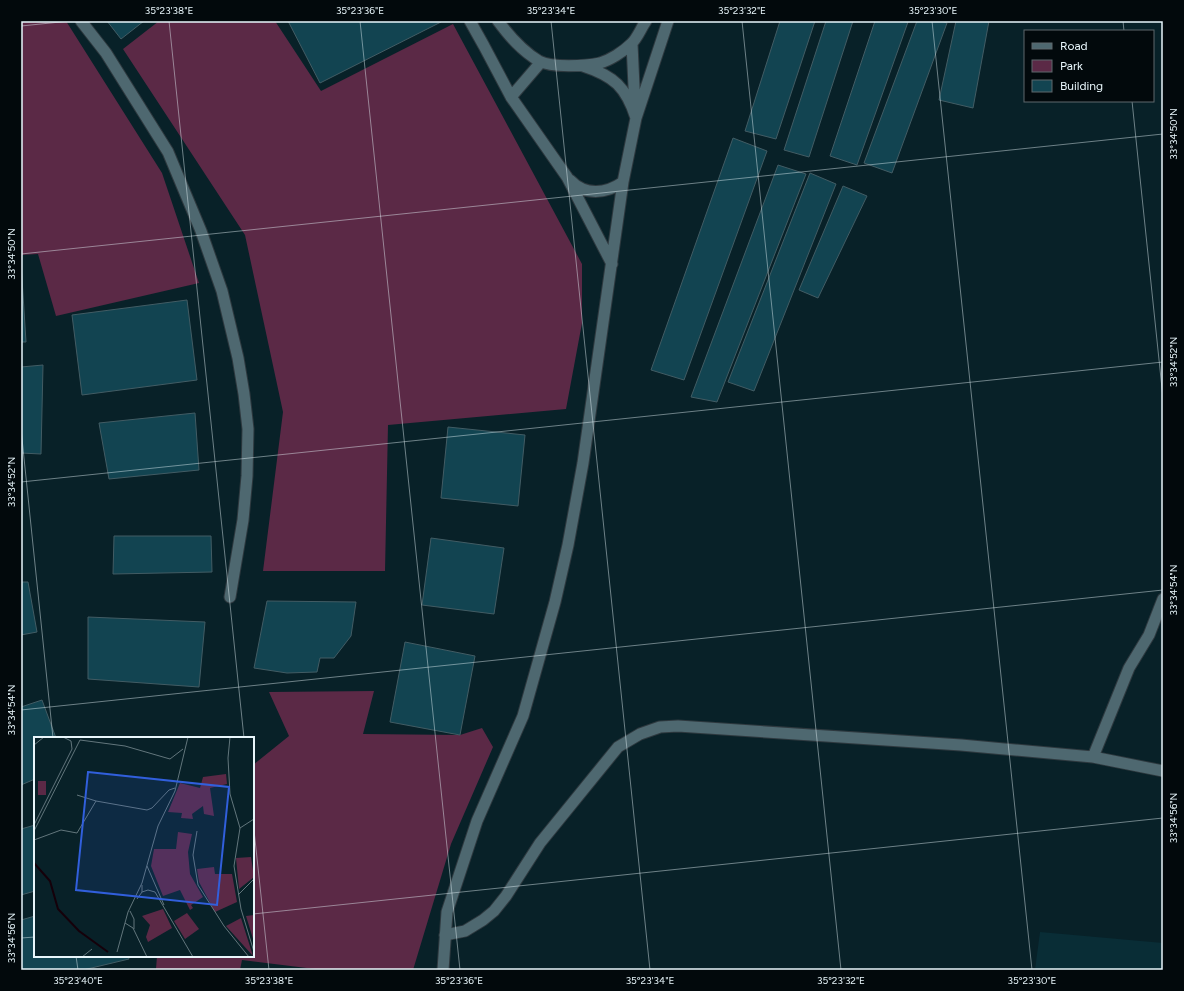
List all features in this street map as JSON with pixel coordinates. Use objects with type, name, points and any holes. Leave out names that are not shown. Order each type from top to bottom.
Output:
[{"type":"street","points":[[81,21],[106,53],[168,152],[201,231],[222,291],[238,358],[248,429],[247,476],[243,520],[230,597]]},
{"type":"street","points":[[470,21],[510,97],[567,177],[612,264]]},
{"type":"street","points":[[498,21],[509,36],[524,51],[541,62],[562,65],[580,65],[601,62],[617,54],[632,44],[646,21]]},
{"type":"street","points":[[443,970],[447,912],[477,821],[523,716],[555,602],[568,545],[583,463],[623,182],[636,118],[668,21]]},
{"type":"street","points":[[632,44],[636,118]]},
{"type":"street","points":[[510,97],[541,62]]},
{"type":"street","points":[[580,65],[595,70],[614,81],[622,89],[631,103],[636,118]]},
{"type":"street","points":[[567,177],[574,184],[584,190],[594,192],[604,192],[623,182]]},
{"type":"street","points":[[1094,756],[1129,668],[1149,635],[1163,600]]},
{"type":"street","points":[[445,935],[465,931],[494,911],[506,896],[540,843],[618,747],[640,734],[660,727],[678,726],[946,744],[1094,756],[1163,771]]},
{"type":"shaded area","points":[[1040,932],[1163,943],[1163,970],[1035,970]]},
{"type":"green space","points":[[21,21],[66,21],[162,173],[199,283],[56,316],[38,254],[21,255]]},
{"type":"green space","points":[[159,21],[275,21],[321,91],[453,24],[582,264],[582,323],[566,409],[388,425],[385,571],[263,571],[283,412],[245,235],[123,49]]},
{"type":"green space","points":[[374,691],[363,734],[460,735],[482,728],[493,747],[451,844],[413,970],[323,970],[242,960],[240,970],[152,970],[156,969],[157,957],[254,957],[254,764],[289,736],[269,692]]},
{"type":"building","points":[[107,21],[144,21],[121,39]]},
{"type":"building","points":[[288,21],[441,21],[441,22],[320,83]]},
{"type":"building","points":[[780,21],[815,21],[776,139],[745,131]]},
{"type":"building","points":[[826,21],[853,21],[809,157],[784,150]]},
{"type":"building","points":[[875,21],[908,22],[857,165],[830,156]]},
{"type":"building","points":[[917,21],[941,21],[947,23],[892,173],[864,163]]},
{"type":"building","points":[[956,21],[989,21],[973,108],[939,100]]},
{"type":"building","points":[[733,138],[767,151],[684,380],[651,370]]},
{"type":"building","points":[[778,165],[806,174],[717,402],[691,397]]},
{"type":"building","points":[[810,173],[836,184],[754,391],[728,382]]},
{"type":"building","points":[[843,186],[867,196],[818,298],[799,290]]},
{"type":"building","points":[[21,263],[26,342],[21,342]]},
{"type":"building","points":[[187,300],[197,380],[82,395],[72,315]]},
{"type":"building","points":[[43,365],[41,454],[21,453],[21,367]]},
{"type":"building","points":[[195,413],[199,470],[109,479],[99,423]]},
{"type":"building","points":[[448,427],[525,435],[518,506],[441,498]]},
{"type":"building","points":[[114,536],[211,536],[212,572],[113,574]]},
{"type":"building","points":[[431,538],[504,548],[494,614],[422,605]]},
{"type":"building","points":[[21,582],[28,582],[37,632],[21,635]]},
{"type":"building","points":[[267,601],[356,602],[351,636],[334,658],[320,658],[317,672],[287,673],[254,668]]},
{"type":"building","points":[[88,617],[205,622],[199,687],[88,679]]},
{"type":"building","points":[[405,642],[475,656],[460,735],[390,722]]},
{"type":"building","points":[[42,700],[56,737],[34,737],[34,779],[21,785],[21,707]]},
{"type":"building","points":[[34,825],[34,891],[21,895],[21,829]]},
{"type":"building","points":[[34,916],[34,957],[128,957],[129,959],[83,970],[21,970],[21,920]]}]
